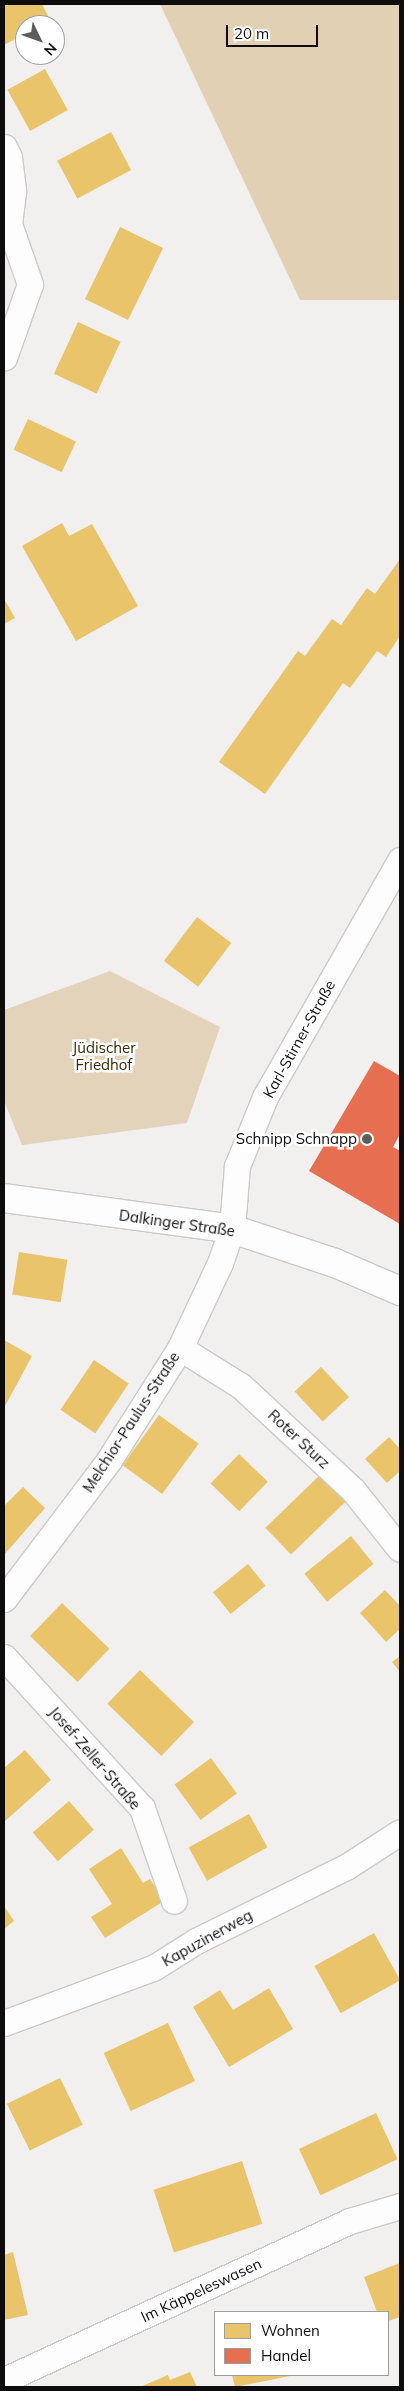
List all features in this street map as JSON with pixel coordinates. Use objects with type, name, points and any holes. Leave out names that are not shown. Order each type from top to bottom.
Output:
[{"type":"street","points":[[4,358],[30,284],[9,224],[13,192],[5,154]]},
{"type":"street","name":"Karl-Stirner-Straße","points":[[232,1229],[237,1166],[265,1097],[400,860]]},
{"type":"street","name":"Dalkinger Straße","points":[[4,1198],[232,1229],[334,1263],[400,1291]]},
{"type":"street","name":"Melchior-Paulus-Straße","points":[[4,1599],[109,1460],[180,1348],[220,1263],[232,1229]]},
{"type":"street","name":"Roter Sturz","points":[[180,1348],[241,1386],[353,1490],[400,1549]]},
{"type":"street","name":"Josef-Zeller-Straße","points":[[4,1657],[142,1808],[174,1901]]},
{"type":"street","name":"Kapuzinerweg","points":[[4,2023],[154,1968],[196,1941],[346,1867],[400,1832]]},
{"type":"street","name":"Im Käppeleswasen","points":[[4,2380],[350,2221],[400,2206]]},
{"type":"green space","name":"Jüdischer Friedhof","points":[[110,971],[220,1027],[187,1123],[22,1145],[4,1101],[4,1010]]},
{"type":"shaded area","points":[[160,4],[400,4],[400,300],[300,300]]},
{"type":"building: Wohnen","points":[[4,4],[42,4],[48,15],[15,15],[15,39],[4,45]]},
{"type":"building: Wohnen","points":[[45,69],[68,110],[30,131],[7,90]]},
{"type":"building: Wohnen","points":[[111,132],[131,170],[77,199],[57,161]]},
{"type":"building: Wohnen","points":[[120,227],[163,248],[128,320],[85,299]]},
{"type":"building: Wohnen","points":[[78,322],[121,342],[97,394],[54,374]]},
{"type":"building: Wohnen","points":[[28,419],[76,441],[62,472],[14,450]]},
{"type":"building: Wohnen","points":[[62,523],[69,536],[92,524],[138,606],[76,641],[22,546]]},
{"type":"building: Wohnen","points":[[400,559],[400,636],[386,657],[377,651],[350,688],[343,683],[265,794],[219,762],[298,651],[305,656],[332,619],[341,625],[367,588],[375,594]]},
{"type":"building: Wohnen","points":[[4,599],[15,618],[4,624]]},
{"type":"building: Wohnen","points":[[197,917],[231,943],[198,987],[164,961]]},
{"type":"building: Wohnen","points":[[19,1252],[67,1260],[61,1302],[12,1294]]},
{"type":"building: Wohnen","points":[[4,1340],[32,1356],[4,1408]]},
{"type":"building: Wohnen","points":[[94,1360],[129,1383],[95,1433],[60,1410]]},
{"type":"building: Wohnen","points":[[321,1367],[349,1397],[323,1422],[295,1392]]},
{"type":"building: Wohnen","points":[[159,1415],[199,1444],[162,1494],[123,1465]]},
{"type":"building: Wohnen","points":[[389,1437],[400,1449],[400,1471],[387,1483],[365,1459]]},
{"type":"building: Wohnen","points":[[239,1454],[268,1482],[239,1511],[211,1483]]},
{"type":"building: Wohnen","points":[[320,1475],[346,1502],[291,1554],[265,1528]]},
{"type":"building: Wohnen","points":[[23,1487],[45,1508],[4,1555],[4,1506]]},
{"type":"building: Wohnen","points":[[351,1536],[374,1564],[327,1602],[304,1574]]},
{"type":"building: Wohnen","points":[[248,1564],[266,1586],[231,1614],[213,1592]]},
{"type":"building: Wohnen","points":[[385,1590],[400,1606],[400,1629],[386,1642],[360,1613]]},
{"type":"building: Wohnen","points":[[62,1603],[109,1649],[78,1682],[30,1636]]},
{"type":"building: Wohnen","points":[[400,1656],[400,1672],[392,1662]]},
{"type":"building: Wohnen","points":[[140,1670],[194,1722],[161,1756],[107,1704]]},
{"type":"building: Wohnen","points":[[25,1750],[51,1780],[4,1822],[4,1768]]},
{"type":"building: Wohnen","points":[[211,1758],[237,1794],[200,1820],[175,1784]]},
{"type":"building: Wohnen","points":[[69,1801],[94,1830],[58,1861],[33,1832]]},
{"type":"building: Wohnen","points":[[249,1814],[267,1847],[207,1881],[189,1847]]},
{"type":"building: Wohnen","points":[[121,1848],[143,1883],[150,1879],[164,1901],[105,1938],[91,1917],[112,1904],[89,1869]]},
{"type":"building: Wohnen","points":[[4,1906],[14,1921],[4,1929]]},
{"type":"building: Wohnen","points":[[374,1933],[400,1980],[341,2013],[315,1966]]},
{"type":"building: Wohnen","points":[[269,1988],[293,2029],[229,2067],[193,2007],[220,1990],[233,2010]]},
{"type":"building: Wohnen","points":[[168,2023],[195,2081],[131,2111],[104,2053]]},
{"type":"building: Wohnen","points":[[60,2078],[83,2125],[30,2151],[7,2104]]},
{"type":"building: Wohnen","points":[[376,2113],[398,2159],[321,2195],[299,2149]]},
{"type":"building: Wohnen","points":[[242,2161],[262,2224],[174,2253],[154,2190]]},
{"type":"building: Wohnen","points":[[13,2252],[28,2315],[4,2320],[4,2255]]},
{"type":"building: Wohnen","points":[[400,2263],[400,2317],[389,2321],[389,2311],[377,2311],[364,2277]]},
{"type":"building: Wohnen","points":[[190,2372],[197,2387],[140,2387],[168,2375],[170,2380]]},
{"type":"building: Wohnen","points":[[232,2376],[290,2376],[235,2387]]},
{"type":"building: Handel","points":[[374,1061],[400,1076],[400,1134],[393,1147],[400,1151],[400,1224],[309,1171]]},
{"type":"place","name":"Schnipp Schnapp","points":[[367,1139]]}]
